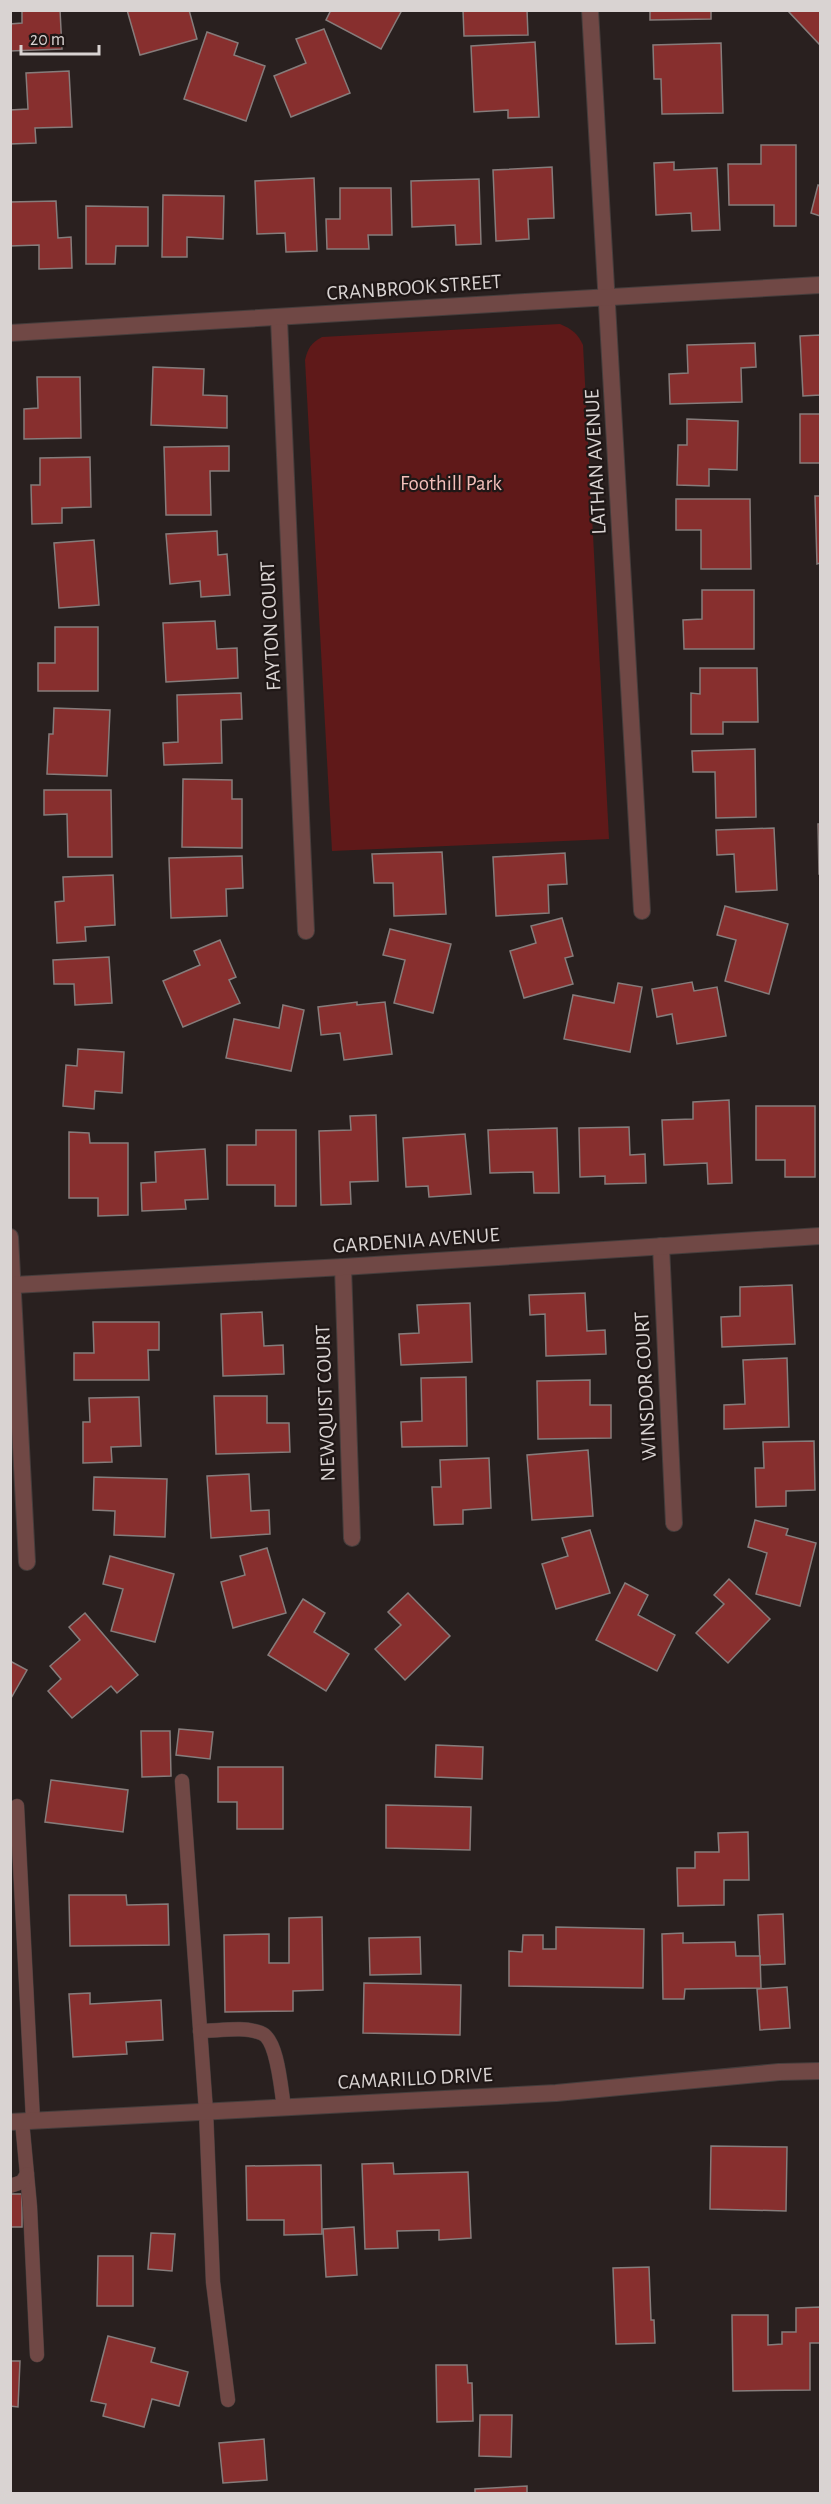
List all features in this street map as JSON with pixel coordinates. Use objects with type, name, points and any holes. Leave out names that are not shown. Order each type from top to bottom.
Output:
[{"type":"street","name":"LATHAN AVENUE","points":[[590,10],[642,911]]},
{"type":"street","name":"CRANBROOK STREET","points":[[10,333],[279,319],[608,296],[820,285]]},
{"type":"street","name":"FAYTON COURT","points":[[279,319],[306,931]]},
{"type":"street","name":"GARDENIA AVENUE","points":[[14,1285],[343,1267],[820,1236]]},
{"type":"street","points":[[10,1237],[27,1562]]},
{"type":"street","name":"WINSDOR COURT","points":[[660,1246],[674,1523]]},
{"type":"street","name":"NEWQUIST COURT","points":[[343,1267],[352,1538]]},
{"type":"street","name":"CAMARILLO DRIVE","points":[[22,2121],[556,2093],[779,2072],[820,2071]]},
{"type":"lane","points":[[182,1781],[206,2111],[213,2282],[228,2400]]},
{"type":"lane","points":[[17,1806],[22,2121],[34,2275],[37,2355]]},
{"type":"lane","points":[[200,2031],[262,2033],[270,2040],[284,2107]]},
{"type":"lane","points":[[10,2186],[22,2182],[27,2174]]},
{"type":"green space","name":"Foothill Park","points":[[560,324],[574,332],[583,345],[609,839],[332,851],[305,360],[307,352],[322,337]]},
{"type":"building","points":[[22,10],[60,10],[62,49],[10,51],[10,24],[22,23]]},
{"type":"building","points":[[127,10],[189,10],[197,39],[140,55]]},
{"type":"building","points":[[331,10],[402,10],[381,49],[326,20]]},
{"type":"building","points":[[463,10],[527,10],[528,35],[464,36]]},
{"type":"building","points":[[650,10],[711,10],[711,19],[650,20]]},
{"type":"building","points":[[790,10],[820,10],[820,45],[789,12]]},
{"type":"building","points":[[324,29],[350,93],[291,117],[274,76],[306,63],[296,39]]},
{"type":"building","points":[[207,32],[238,43],[234,55],[265,66],[246,121],[184,99]]},
{"type":"building","points":[[535,42],[539,117],[508,118],[508,110],[474,112],[471,46]]},
{"type":"building","points":[[721,43],[723,113],[662,114],[661,79],[654,79],[653,45]]},
{"type":"building","points":[[69,71],[72,127],[35,128],[36,143],[10,144],[10,110],[28,109],[26,73]]},
{"type":"building","points":[[761,145],[796,145],[796,226],[774,226],[774,205],[729,205],[728,164],[761,164]]},
{"type":"building","points":[[674,162],[674,170],[717,168],[720,230],[692,231],[691,213],[656,215],[654,163]]},
{"type":"building","points":[[552,167],[554,218],[528,219],[529,239],[496,241],[493,170]]},
{"type":"building","points":[[314,178],[317,251],[286,252],[285,233],[257,234],[255,181]]},
{"type":"building","points":[[479,179],[481,244],[456,245],[455,225],[412,227],[411,181]]},
{"type":"building","points":[[818,185],[820,186],[820,216],[811,213]]},
{"type":"building","points":[[340,188],[391,188],[392,235],[368,235],[369,249],[327,249],[326,219],[340,219]]},
{"type":"building","points":[[163,195],[224,196],[223,239],[187,237],[187,257],[162,257]]},
{"type":"building","points":[[56,201],[58,238],[71,237],[72,268],[39,269],[39,245],[10,246],[10,202]]},
{"type":"building","points":[[86,206],[148,207],[148,246],[116,246],[115,264],[86,264]]},
{"type":"building","points":[[820,335],[820,395],[803,396],[800,336]]},
{"type":"building","points":[[755,343],[756,367],[741,368],[742,402],[670,404],[669,374],[688,373],[687,345]]},
{"type":"building","points":[[153,367],[204,369],[203,395],[227,396],[227,428],[151,425]]},
{"type":"building","points":[[37,377],[80,377],[81,438],[24,439],[24,409],[38,408]]},
{"type":"building","points":[[800,414],[820,414],[820,463],[800,463]]},
{"type":"building","points":[[687,419],[738,421],[737,470],[709,469],[709,486],[677,485],[678,445],[687,445]]},
{"type":"building","points":[[229,446],[229,471],[210,471],[211,515],[166,515],[164,447]]},
{"type":"building","points":[[90,457],[91,507],[62,508],[62,523],[32,524],[31,485],[40,485],[40,458]]},
{"type":"building","points":[[815,496],[820,496],[820,563],[817,564]]},
{"type":"building","points":[[676,499],[750,499],[751,569],[701,569],[701,530],[676,530]]},
{"type":"building","points":[[217,531],[218,555],[227,554],[230,595],[201,597],[200,581],[170,584],[166,534]]},
{"type":"building","points":[[94,540],[99,605],[59,608],[54,543]]},
{"type":"building","points":[[702,590],[754,590],[754,649],[684,649],[683,620],[702,619]]},
{"type":"building","points":[[215,621],[217,649],[237,648],[238,678],[166,682],[163,623]]},
{"type":"building","points":[[55,627],[98,627],[98,691],[38,691],[38,663],[55,663]]},
{"type":"building","points":[[700,668],[757,668],[758,722],[723,722],[723,734],[691,734],[691,693],[700,694]]},
{"type":"building","points":[[241,693],[242,719],[221,720],[222,763],[164,765],[163,743],[178,742],[177,695]]},
{"type":"building","points":[[54,708],[110,710],[107,776],[47,774],[49,734],[53,734]]},
{"type":"building","points":[[755,749],[756,817],[716,818],[715,772],[693,772],[692,751]]},
{"type":"building","points":[[183,779],[232,780],[232,799],[242,799],[242,848],[182,847]]},
{"type":"building","points":[[44,790],[111,790],[112,857],[68,857],[67,814],[44,815]]},
{"type":"building","points":[[818,824],[820,824],[820,874],[819,874]]},
{"type":"building","points":[[774,828],[777,890],[736,892],[734,854],[717,855],[716,830]]},
{"type":"building","points":[[442,852],[446,914],[394,916],[393,883],[374,883],[372,854]]},
{"type":"building","points":[[565,853],[567,884],[548,885],[549,913],[496,916],[493,857]]},
{"type":"building","points":[[242,856],[243,888],[226,889],[227,916],[171,918],[169,858]]},
{"type":"building","points":[[113,875],[115,925],[85,927],[86,941],[57,943],[55,902],[64,901],[63,877]]},
{"type":"building","points":[[725,906],[788,924],[769,994],[725,981],[736,940],[717,935]]},
{"type":"building","points":[[562,918],[573,956],[565,958],[573,984],[524,998],[510,951],[536,943],[531,926]]},
{"type":"building","points":[[390,929],[451,944],[433,1013],[394,1003],[405,960],[383,955]]},
{"type":"building","points":[[220,940],[236,977],[229,980],[240,1003],[183,1027],[163,981],[200,965],[194,951]]},
{"type":"building","points":[[109,957],[112,1003],[75,1005],[74,984],[54,984],[53,960]]},
{"type":"building","points":[[692,982],[694,991],[717,987],[726,1036],[677,1044],[672,1014],[657,1017],[652,989]]},
{"type":"building","points":[[618,983],[642,987],[630,1052],[564,1039],[573,995],[614,1003]]},
{"type":"building","points":[[357,1002],[357,1005],[385,1002],[392,1054],[344,1060],[340,1033],[321,1035],[318,1007]]},
{"type":"building","points":[[283,1005],[304,1010],[291,1071],[226,1058],[234,1019],[279,1028]]},
{"type":"building","points":[[78,1049],[124,1052],[122,1093],[95,1091],[94,1109],[63,1106],[66,1065],[77,1066]]},
{"type":"building","points":[[729,1100],[732,1183],[708,1184],[707,1163],[664,1165],[662,1120],[693,1119],[693,1102]]},
{"type":"building","points":[[756,1106],[815,1106],[815,1177],[785,1177],[785,1160],[756,1160]]},
{"type":"building","points":[[376,1115],[378,1181],[350,1182],[351,1204],[321,1205],[319,1131],[351,1130],[350,1116]]},
{"type":"building","points":[[629,1127],[630,1155],[645,1154],[646,1183],[605,1184],[605,1176],[580,1177],[579,1128]]},
{"type":"building","points":[[557,1128],[559,1193],[534,1193],[533,1172],[490,1173],[488,1130]]},
{"type":"building","points":[[256,1130],[296,1130],[296,1206],[275,1206],[275,1185],[227,1185],[227,1145],[256,1145]]},
{"type":"building","points":[[69,1132],[89,1133],[90,1143],[128,1143],[128,1215],[98,1216],[98,1198],[69,1198]]},
{"type":"building","points":[[465,1134],[471,1194],[429,1197],[428,1186],[406,1187],[403,1138]]},
{"type":"building","points":[[205,1149],[208,1199],[185,1200],[186,1209],[142,1211],[141,1183],[156,1182],[155,1152]]},
{"type":"building","points":[[792,1285],[795,1344],[722,1347],[721,1317],[740,1316],[740,1287]]},
{"type":"building","points":[[585,1293],[587,1331],[605,1330],[606,1354],[546,1356],[545,1314],[530,1315],[529,1295]]},
{"type":"building","points":[[470,1303],[472,1362],[401,1365],[399,1334],[419,1333],[417,1305]]},
{"type":"building","points":[[262,1312],[264,1346],[283,1345],[284,1374],[223,1376],[221,1314]]},
{"type":"building","points":[[93,1322],[159,1322],[159,1350],[148,1350],[149,1380],[74,1380],[74,1353],[94,1353]]},
{"type":"building","points":[[787,1358],[789,1427],[724,1429],[724,1405],[745,1404],[743,1360]]},
{"type":"building","points":[[466,1377],[467,1446],[402,1447],[401,1422],[422,1421],[421,1378]]},
{"type":"building","points":[[590,1380],[590,1405],[611,1405],[611,1438],[538,1439],[537,1381]]},
{"type":"building","points":[[214,1396],[267,1396],[267,1423],[289,1423],[290,1452],[216,1454]]},
{"type":"building","points":[[139,1397],[141,1446],[111,1447],[112,1462],[83,1463],[83,1422],[90,1422],[89,1398]]},
{"type":"building","points":[[814,1441],[815,1490],[786,1491],[786,1506],[756,1507],[755,1468],[764,1468],[763,1442]]},
{"type":"building","points":[[588,1450],[593,1516],[532,1520],[527,1455]]},
{"type":"building","points":[[489,1458],[491,1508],[463,1510],[463,1524],[434,1525],[432,1487],[441,1487],[440,1460]]},
{"type":"building","points":[[249,1474],[251,1511],[269,1510],[270,1534],[211,1538],[207,1476]]},
{"type":"building","points":[[94,1477],[167,1479],[165,1537],[114,1535],[115,1511],[93,1510]]},
{"type":"building","points":[[755,1520],[788,1529],[786,1535],[816,1543],[800,1606],[756,1594],[767,1553],[748,1547]]},
{"type":"building","points":[[590,1530],[610,1593],[556,1609],[542,1564],[568,1556],[562,1538]]},
{"type":"building","points":[[267,1548],[286,1613],[233,1628],[221,1582],[245,1575],[240,1556]]},
{"type":"building","points":[[110,1556],[174,1574],[155,1642],[111,1631],[123,1589],[103,1584]]},
{"type":"building","points":[[729,1579],[770,1619],[728,1663],[696,1633],[724,1604],[714,1595]]},
{"type":"building","points":[[625,1583],[648,1595],[638,1615],[675,1635],[657,1671],[596,1640]]},
{"type":"building","points":[[408,1593],[450,1636],[405,1680],[375,1649],[401,1625],[388,1612]]},
{"type":"building","points":[[303,1599],[325,1613],[314,1632],[349,1654],[326,1691],[268,1655]]},
{"type":"building","points":[[85,1613],[138,1675],[117,1693],[111,1686],[72,1718],[48,1691],[61,1679],[50,1666],[80,1640],[69,1627]]},
{"type":"building","points":[[10,1661],[27,1670],[10,1700]]},
{"type":"building","points":[[179,1729],[213,1732],[210,1759],[176,1755]]},
{"type":"building","points":[[141,1731],[170,1731],[171,1776],[142,1777]]},
{"type":"building","points":[[436,1745],[483,1747],[482,1779],[435,1777]]},
{"type":"building","points":[[218,1767],[283,1767],[283,1829],[237,1829],[237,1802],[218,1802]]},
{"type":"building","points":[[51,1780],[128,1790],[123,1832],[45,1822]]},
{"type":"building","points":[[386,1805],[471,1807],[470,1850],[386,1848]]},
{"type":"building","points":[[748,1832],[749,1880],[724,1880],[724,1905],[678,1906],[677,1868],[695,1868],[695,1852],[719,1852],[718,1833]]},
{"type":"building","points":[[69,1895],[126,1895],[127,1905],[168,1904],[169,1945],[70,1946]]},
{"type":"building","points":[[783,1914],[785,1964],[760,1965],[758,1915]]},
{"type":"building","points":[[322,1917],[323,1990],[293,1991],[293,2011],[225,2012],[224,1935],[269,1934],[269,1963],[289,1963],[289,1918]]},
{"type":"building","points":[[556,1927],[644,1929],[643,1988],[509,1986],[509,1951],[522,1952],[523,1935],[543,1935],[543,1949],[556,1949]]},
{"type":"building","points":[[683,1933],[683,1943],[735,1942],[736,1956],[760,1956],[761,1988],[685,1989],[684,1999],[663,1999],[662,1934]]},
{"type":"building","points":[[420,1937],[421,1974],[370,1975],[369,1938]]},
{"type":"building","points":[[364,1983],[461,1985],[460,2035],[363,2033]]},
{"type":"building","points":[[787,1987],[790,2028],[760,2030],[757,1989]]},
{"type":"building","points":[[90,1993],[90,2004],[161,2000],[163,2040],[126,2042],[127,2054],[73,2057],[69,1994]]},
{"type":"building","points":[[711,2146],[787,2147],[786,2211],[710,2209]]},
{"type":"building","points":[[393,2163],[394,2174],[468,2172],[471,2238],[439,2240],[439,2230],[397,2231],[398,2248],[365,2249],[362,2164]]},
{"type":"building","points":[[321,2165],[322,2234],[284,2235],[284,2220],[247,2220],[246,2166]]},
{"type":"building","points":[[10,2194],[22,2194],[22,2227],[10,2227]]},
{"type":"building","points":[[354,2227],[357,2275],[326,2277],[323,2229]]},
{"type":"building","points":[[151,2233],[175,2234],[172,2271],[148,2269]]},
{"type":"building","points":[[98,2256],[133,2256],[133,2306],[97,2306]]},
{"type":"building","points":[[649,2267],[651,2320],[654,2320],[655,2343],[616,2344],[613,2268]]},
{"type":"building","points":[[820,2307],[820,2343],[810,2343],[810,2390],[733,2391],[732,2315],[768,2315],[768,2345],[782,2344],[782,2332],[796,2332],[796,2308]]},
{"type":"building","points":[[108,2336],[155,2348],[151,2362],[188,2372],[179,2406],[152,2399],[144,2427],[103,2416],[106,2404],[91,2401]]},
{"type":"building","points":[[10,2361],[20,2361],[18,2407],[10,2406]]},
{"type":"building","points":[[436,2365],[467,2365],[468,2383],[472,2383],[473,2421],[437,2422]]},
{"type":"building","points":[[480,2415],[512,2415],[511,2457],[479,2456]]},
{"type":"building","points":[[264,2439],[267,2480],[223,2483],[219,2443]]},
{"type":"building","points":[[527,2486],[527,2494],[475,2494],[475,2489]]}]
